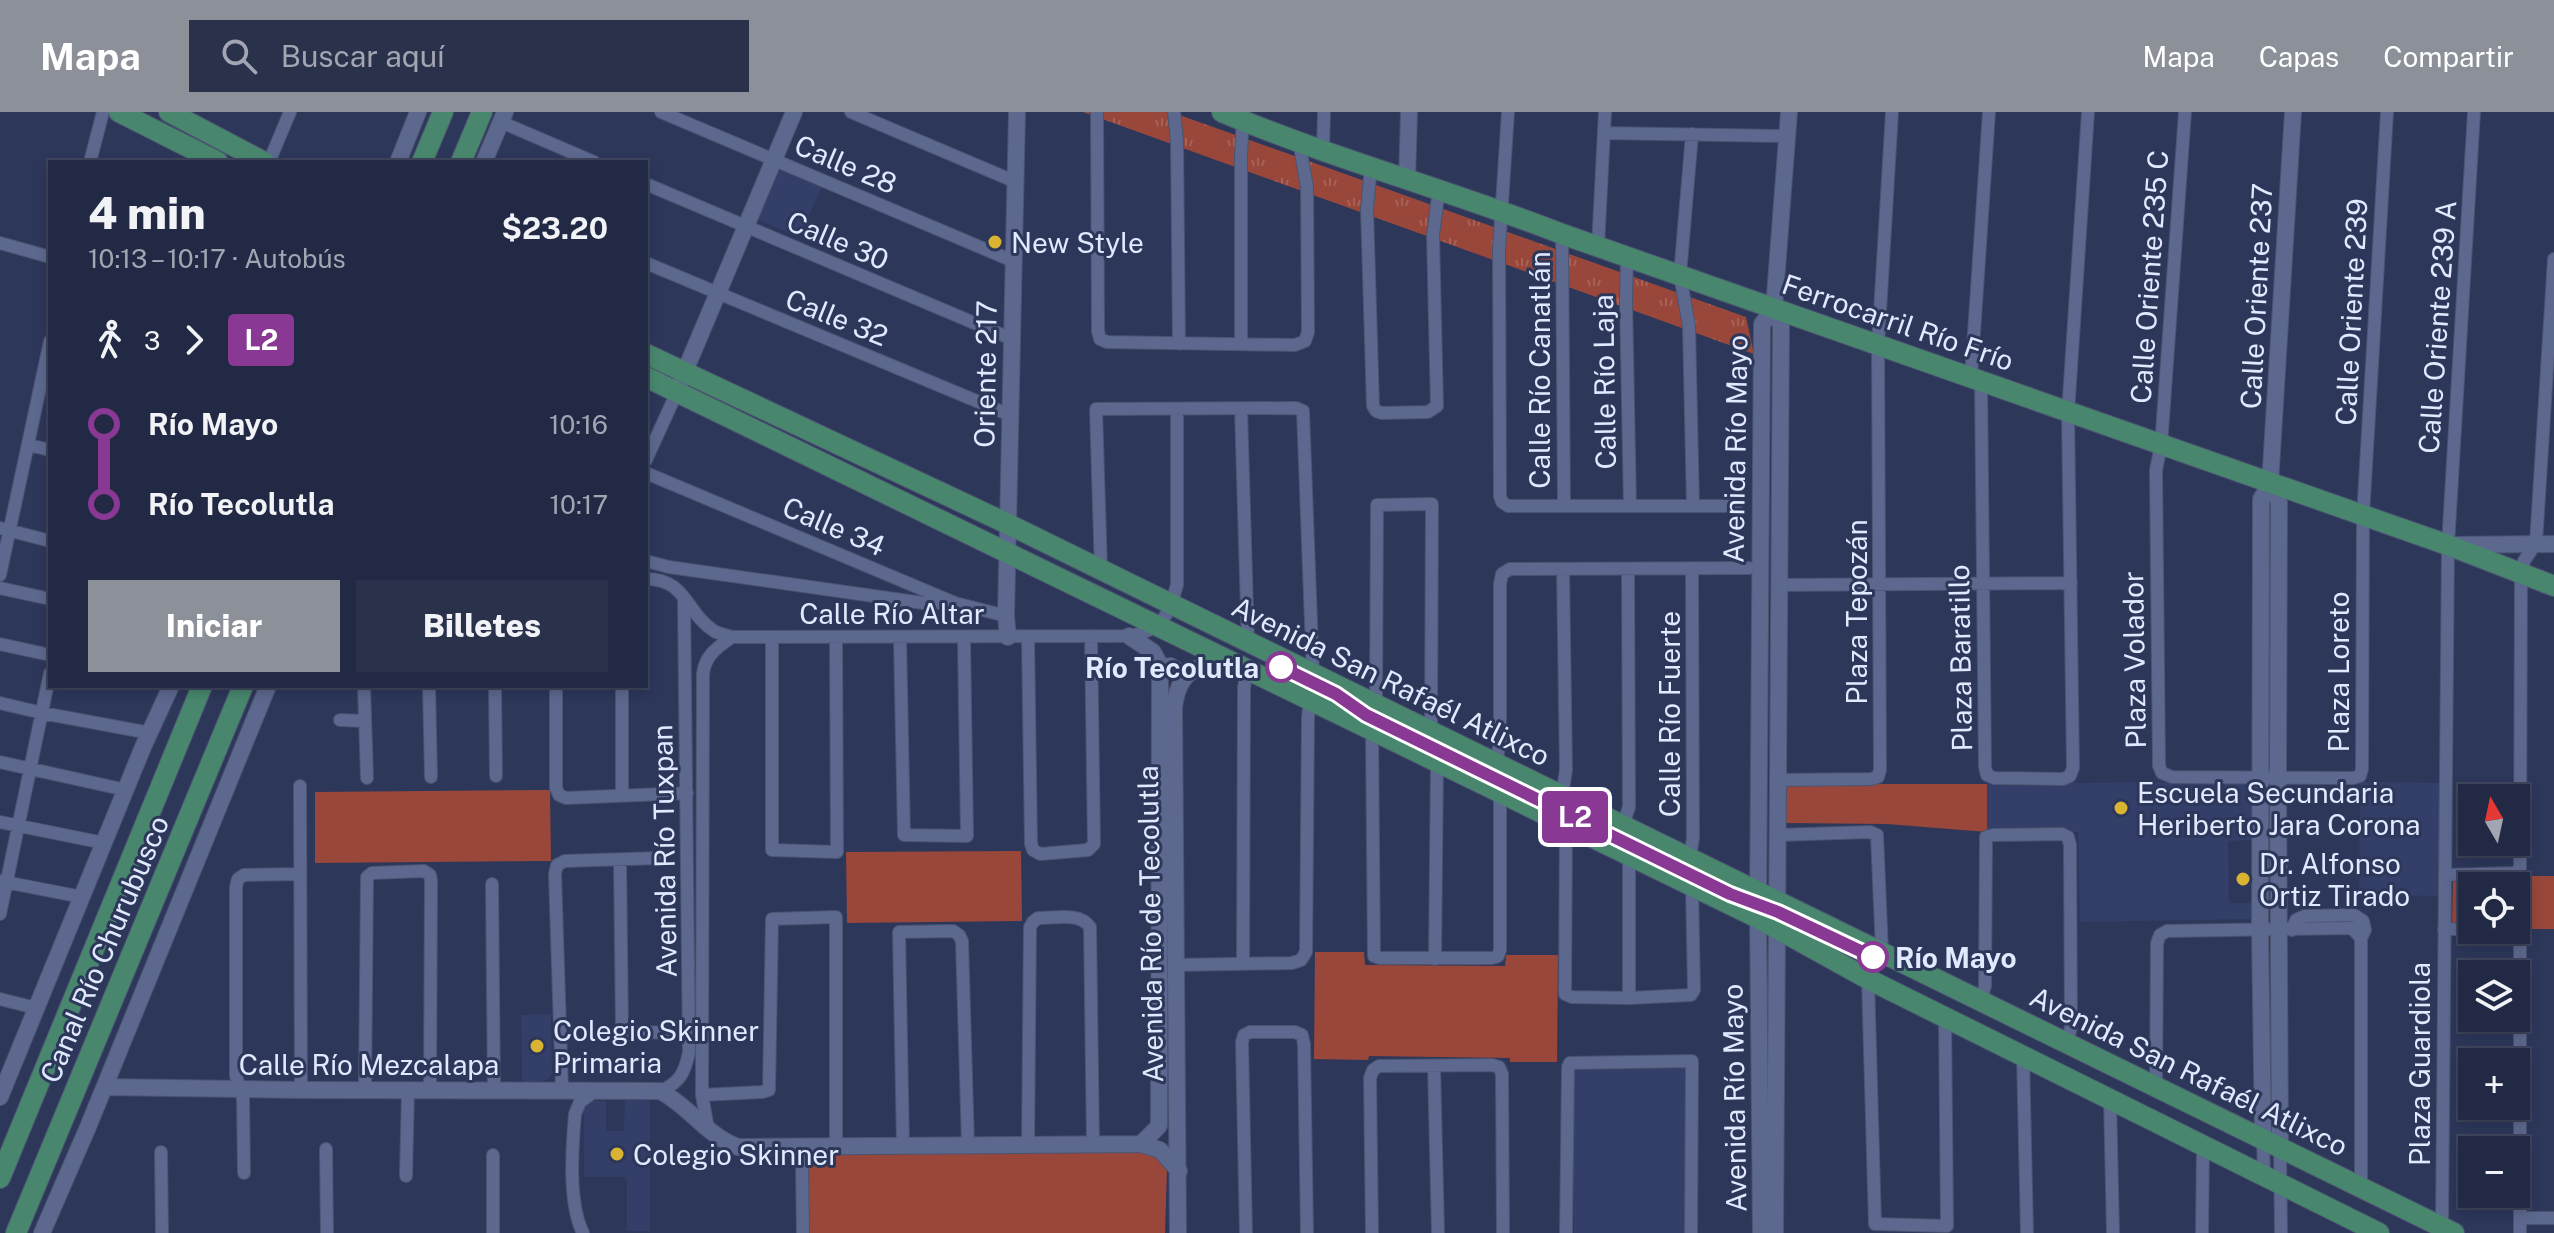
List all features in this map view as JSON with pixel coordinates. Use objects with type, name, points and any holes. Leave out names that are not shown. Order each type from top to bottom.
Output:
[{"type":"main road","points":[[119,112],[214,160]]},
{"type":"main road","points":[[169,112],[263,160]]},
{"type":"main road","points":[[423,160],[443,112]]},
{"type":"main road","points":[[462,160],[482,112]]},
{"type":"main road","name":"Ferrocarril Río Frío","points":[[1222,112],[1243,116],[1323,150],[2448,545],[2554,586]]},
{"type":"main road","name":"Avenida San Rafaél Atlixco","points":[[648,355],[1008,524],[2448,1230]]},
{"type":"main road","name":"Avenida San Rafaél Atlixco","points":[[648,378],[1758,918],[1868,979],[2379,1233]]},
{"type":"main road","name":"Canal Río Churubusco","points":[[0,1178],[201,688]]},
{"type":"main road","name":"Canal Río Churubusco","points":[[16,1233],[242,688]]},
{"type":"street","points":[[91,160],[103,112]]},
{"type":"street","points":[[268,160],[290,112]]},
{"type":"street","points":[[399,160],[418,112]]},
{"type":"street","name":"Calle 28","points":[[661,112],[1013,261]]},
{"type":"street","points":[[648,456],[794,112]]},
{"type":"street","points":[[851,112],[1016,182]]},
{"type":"street","name":"Oriente 217","points":[[1008,637],[1007,552],[1017,112]]},
{"type":"street","points":[[1097,112],[1098,331],[1100,339],[1107,342],[1295,345],[1305,341],[1308,332],[1307,187],[1299,141]]},
{"type":"street","points":[[1174,112],[1179,344]]},
{"type":"street","points":[[1323,150],[1324,112]]},
{"type":"street","points":[[1407,179],[1409,112]]},
{"type":"street","points":[[1508,112],[1499,249],[1502,502],[1508,506],[1736,506]]},
{"type":"street","points":[[1598,246],[1605,112]]},
{"type":"street","points":[[1774,308],[1789,112]]},
{"type":"street","name":"Plaza Tepozán","points":[[1777,780],[1871,779],[1878,777],[1880,770],[1878,345],[1892,112]]},
{"type":"street","name":"Plaza Baratillo","points":[[1989,112],[1976,379],[1984,584],[1985,767],[1987,775],[1994,778],[2063,779],[2070,776],[2073,768],[2068,413],[2088,112]]},
{"type":"street","name":"Calle Oriente 235 C","points":[[2161,446],[2185,112]]},
{"type":"street","name":"Calle Oriente 237","points":[[2269,777],[2261,499],[2270,484],[2293,112]]},
{"type":"street","name":"Calle Oriente 239","points":[[2363,516],[2387,112]]},
{"type":"street","name":"Calle Oriente 239 A","points":[[2444,929],[2448,545],[2474,112]]},
{"type":"street","points":[[1241,344],[1243,116]]},
{"type":"street","points":[[485,160],[503,117],[590,160]]},
{"type":"street","points":[[1604,133],[1787,136]]},
{"type":"street","points":[[1692,134],[1680,275],[1689,326],[1693,506]]},
{"type":"street","points":[[1371,167],[1367,209],[1373,406],[1382,413],[1428,412],[1437,406],[1433,235],[1439,189]]},
{"type":"street","name":"Calle 30","points":[[648,185],[1012,339]]},
{"type":"street","name":"Calle Río Canatlán","points":[[1562,234],[1564,506]]},
{"type":"street","points":[[0,243],[48,256]]},
{"type":"street","name":"Calle Río Laja","points":[[1627,257],[1630,506]]},
{"type":"street","points":[[2445,875],[2509,874],[2516,873],[2520,868],[2521,575],[2524,561],[2536,543],[2554,259]]},
{"type":"street","name":"Calle 32","points":[[648,264],[1010,415]]},
{"type":"street","name":"Avenida Río Mayo","points":[[1774,308],[1781,326],[1775,1233]]},
{"type":"street","name":"Avenida Río Mayo","points":[[1761,1233],[1758,891],[1762,324],[1774,308]]},
{"type":"street","points":[[0,575],[5,530],[29,445],[48,351]]},
{"type":"street","points":[[1101,571],[1096,409],[1296,408],[1303,411],[1313,675]]},
{"type":"street","points":[[1159,626],[1171,606],[1177,585],[1177,409]]},
{"type":"street","points":[[1241,409],[1248,643]]},
{"type":"street","points":[[29,445],[48,450]]},
{"type":"street","name":"Plaza Volador","points":[[2161,446],[2156,470],[2159,766],[2162,773],[2172,777],[2269,777]]},
{"type":"street","name":"Calle 34","points":[[648,474],[955,603],[1006,616]]},
{"type":"street","points":[[1376,706],[1377,505],[1432,504],[1431,732]]},
{"type":"street","name":"Plaza Loreto","points":[[2269,777],[2360,776],[2363,516]]},
{"type":"street","points":[[5,530],[48,541]]},
{"type":"street","points":[[2448,545],[2554,544]]},
{"type":"street","points":[[648,562],[923,603],[955,603]]},
{"type":"street","points":[[1496,763],[1500,742],[1502,574],[1510,569],[1749,568]]},
{"type":"street","points":[[1562,796],[1566,770],[1563,569]]},
{"type":"street","points":[[1623,825],[1629,807],[1628,569]]},
{"type":"street","name":"Calle Río Fuerte","points":[[1690,857],[1693,838],[1692,569]]},
{"type":"street","points":[[648,579],[662,579],[674,585],[715,631],[732,637]]},
{"type":"street","points":[[1778,585],[2071,583]]},
{"type":"street","points":[[0,588],[48,599]]},
{"type":"street","name":"Avenida Río Tuxpan","points":[[660,1091],[671,1087],[685,1070],[689,1052],[684,598]]},
{"type":"street","name":"Calle Río Altar","points":[[732,637],[1129,636],[1146,633],[1159,626]]},
{"type":"street","points":[[1028,637],[1031,844],[1033,850],[1040,854],[1088,850],[1094,844],[1091,636]]},
{"type":"street","points":[[1129,636],[1153,652],[1160,665],[1171,664],[1180,670],[1183,679],[1205,664],[1227,659]]},
{"type":"street","name":"Avenida Río Tuxpan","points":[[708,1129],[702,1095],[703,674],[709,656],[732,637]]},
{"type":"street","points":[[772,637],[772,850],[837,852],[836,637]]},
{"type":"street","points":[[900,638],[904,835],[967,836],[964,638]]},
{"type":"street","points":[[0,644],[48,655]]},
{"type":"street","name":"Avenida Río de Tecolutla","points":[[1141,1144],[1159,1126],[1160,665]]},
{"type":"street","points":[[1243,964],[1244,688],[1247,669]]},
{"type":"street","name":"Avenida Río de Tecolutla","points":[[1178,1233],[1174,708],[1176,690],[1183,679]]},
{"type":"street","points":[[0,914],[4,882],[48,683]]},
{"type":"street","name":"Canal Río Churubusco","points":[[0,1097],[7,1058],[36,1008],[170,688]]},
{"type":"street","name":"Canal Río Churubusco","points":[[42,1233],[105,1087],[267,688]]},
{"type":"street","points":[[364,688],[367,778]]},
{"type":"street","points":[[429,688],[431,777]]},
{"type":"street","points":[[495,688],[496,776]]},
{"type":"street","points":[[556,688],[556,788],[559,795],[566,798],[687,793]]},
{"type":"street","points":[[622,688],[622,796]]},
{"type":"street","points":[[1177,965],[1292,963],[1301,960],[1306,952],[1310,700]]},
{"type":"street","points":[[0,703],[150,733]]},
{"type":"street","points":[[340,720],[364,721]]},
{"type":"street","points":[[1372,731],[1374,956],[1435,959],[1498,956],[1500,793]]},
{"type":"street","points":[[0,762],[126,790]]},
{"type":"street","points":[[1435,959],[1437,762]]},
{"type":"street","points":[[2269,777],[2286,930],[2272,1142],[2273,1181]]},
{"type":"street","points":[[2269,777],[2260,931],[2273,1181],[2281,1233]]},
{"type":"street","points":[[300,786],[301,1090]]},
{"type":"street","points":[[0,822],[104,843]]},
{"type":"street","points":[[1566,825],[1565,994],[1572,997],[1629,998],[1691,995],[1694,990],[1692,886]]},
{"type":"street","points":[[1778,835],[1870,832],[1877,835],[1882,952]]},
{"type":"street","points":[[1981,1001],[1985,986],[1986,837],[2062,834],[2068,837],[2070,845],[2071,1027],[2067,1044]]},
{"type":"street","points":[[1629,856],[1629,998]]},
{"type":"street","points":[[562,1090],[557,865],[565,861],[660,858]]},
{"type":"street","points":[[620,860],[622,1029],[628,1032],[689,1033]]},
{"type":"street","points":[[365,1090],[367,877],[372,873],[424,871],[430,875],[431,881],[430,1091]]},
{"type":"street","points":[[244,1173],[243,1099],[236,1076],[236,887],[238,879],[244,875],[299,874]]},
{"type":"street","points":[[4,882],[82,897]]},
{"type":"street","points":[[492,884],[494,1091]]},
{"type":"street","points":[[702,1095],[769,1090],[772,919],[836,917],[836,1146]]},
{"type":"street","points":[[1028,1145],[1030,927],[1038,918],[1085,920],[1090,927],[1093,1144]]},
{"type":"street","points":[[2156,1088],[2157,943],[2160,935],[2167,931],[2352,928],[2361,938],[2361,1188]]},
{"type":"street","name":"Plaza Guardiola","points":[[2448,1230],[2444,929],[2458,929]]},
{"type":"street","points":[[903,1146],[899,932],[953,931],[962,941],[968,1145]]},
{"type":"street","points":[[2520,944],[2520,1233]]},
{"type":"street","points":[[1868,979],[1875,1224],[1947,1226],[1945,1016]]},
{"type":"street","points":[[0,999],[36,1008]]},
{"type":"street","points":[[1246,1233],[1242,1042],[1244,1035],[1250,1032],[1295,1032],[1302,1035],[1304,1044],[1307,1233]]},
{"type":"street","points":[[2023,1055],[2027,1233]]},
{"type":"street","points":[[1566,1233],[1570,1063],[1692,1061],[1691,1233]]},
{"type":"street","points":[[1372,1233],[1370,1078],[1373,1070],[1379,1066],[1492,1065],[1499,1067],[1502,1074],[1503,1233]]},
{"type":"street","points":[[1434,1066],[1438,1233]]},
{"type":"street","name":"Calle Río Mezcalapa","points":[[105,1087],[660,1091]]},
{"type":"street","points":[[406,1176],[408,1090]]},
{"type":"street","points":[[583,1233],[574,1201],[574,1123],[580,1102],[595,1091]]},
{"type":"street","points":[[660,1091],[680,1103],[719,1139],[738,1147],[1141,1144],[1160,1150],[1179,1171]]},
{"type":"street","points":[[2110,1099],[2113,1233]]},
{"type":"street","points":[[2202,1233],[2203,1146]]},
{"type":"street","points":[[779,1147],[795,1151],[802,1164],[803,1233]]},
{"type":"street","points":[[326,1149],[327,1233]]},
{"type":"street","points":[[161,1152],[162,1233]]},
{"type":"street","points":[[493,1155],[493,1233]]},
{"type":"street","points":[[2521,1218],[2554,1218]]},
{"type":"shaded area","points":[[778,166],[823,185],[799,237],[756,219]]},
{"type":"shaded area","name":"Escuela Secundaria Heriberto Jara Corona","points":[[2255,781],[2255,840],[2228,841],[2229,903],[2254,903],[2255,919],[2080,922],[2078,832],[1987,832],[1987,784]]},
{"type":"shaded area","name":"Dr. Alfonso Ortiz Tirado","points":[[2360,782],[2444,783],[2443,896],[2359,895]]},
{"type":"shaded area","name":"Colegio Skinner Primaria","points":[[551,1014],[552,1074],[547,1080],[522,1083],[521,1015]]},
{"type":"shaded area","points":[[1572,1065],[1687,1066],[1685,1233],[1574,1233]]},
{"type":"shaded area","name":"Colegio Skinner","points":[[625,1097],[650,1097],[650,1231],[627,1231],[627,1177],[584,1177],[584,1108],[592,1101],[606,1101],[606,1131],[624,1131]]},
{"type":"green space","points":[[1083,112],[1171,112],[1746,317],[1754,354]]},
{"type":"green space","points":[[1784,784],[1987,784],[1987,832],[1887,824],[1784,823]]},
{"type":"green space","points":[[550,790],[551,861],[315,863],[315,792]]},
{"type":"green space","points":[[1021,851],[1022,921],[847,923],[846,852]]},
{"type":"green space","points":[[2530,876],[2554,876],[2554,929],[2530,929]]},
{"type":"green space","points":[[2453,877],[2458,877],[2458,924],[2452,924]]},
{"type":"green space","points":[[1315,952],[1364,952],[1365,965],[1505,966],[1506,955],[1558,955],[1557,1062],[1510,1062],[1510,1058],[1369,1056],[1368,1060],[1314,1059]]},
{"type":"green space","points":[[1138,1148],[1153,1152],[1167,1169],[1165,1233],[806,1233],[804,1154]]},
{"type":"bus line","name":"L2","points":[[1281,667],[1336,694],[1366,715],[1730,894],[1758,903],[1873,957]]},
{"type":"place","name":"New Style","points":[[995,242]]},
{"type":"place","name":"Río Tecolutla","points":[[1281,667]]},
{"type":"place","name":"Escuela Secundaria Heriberto Jara Corona","points":[[2121,808]]},
{"type":"place","name":"Dr. Alfonso Ortiz Tirado","points":[[2243,879]]},
{"type":"place","name":"Río Mayo","points":[[1873,957]]},
{"type":"place","name":"Colegio Skinner Primaria","points":[[537,1046]]},
{"type":"place","name":"Colegio Skinner","points":[[617,1154]]}]
